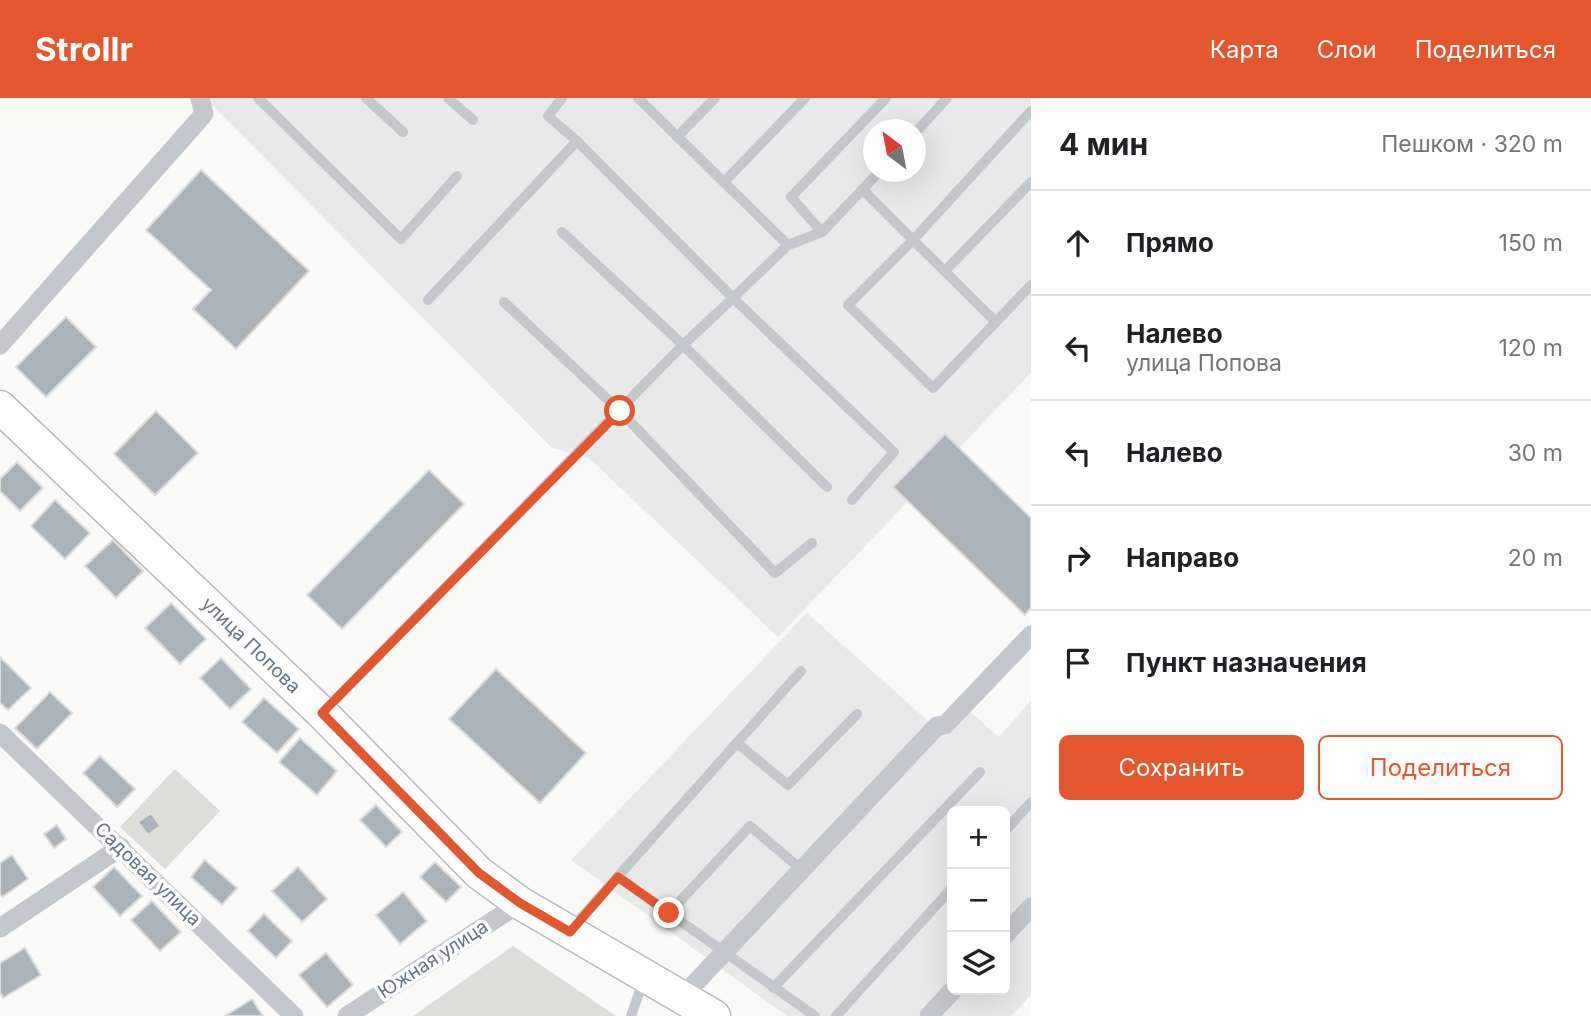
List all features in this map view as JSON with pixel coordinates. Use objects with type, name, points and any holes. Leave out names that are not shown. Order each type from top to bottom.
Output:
[{"type":"main road","name":"улица Попова","points":[[0,407],[322,713],[479,873],[520,903],[713,1016]]},
{"type":"street","points":[[0,345],[204,114],[200,98]]},
{"type":"street","points":[[682,997],[937,726],[945,725],[1031,635]]},
{"type":"street","name":"Садовая улица","points":[[0,733],[294,1016]]},
{"type":"street","points":[[0,928],[121,847]]},
{"type":"street","name":"Южная улица","points":[[347,1016],[520,903]]},
{"type":"street","points":[[1008,932],[1031,907]]},
{"type":"street","points":[[929,1016],[948,995]]},
{"type":"lane","points":[[258,98],[401,239],[457,176]]},
{"type":"lane","points":[[366,98],[403,132]]},
{"type":"lane","points":[[448,98],[473,120]]},
{"type":"lane","points":[[562,98],[548,116],[577,141],[733,298],[894,452],[852,500]]},
{"type":"lane","points":[[638,98],[788,245]]},
{"type":"lane","points":[[677,137],[715,98]]},
{"type":"lane","points":[[724,182],[805,98]]},
{"type":"lane","points":[[822,232],[790,197],[886,98]]},
{"type":"lane","points":[[926,120],[947,98]]},
{"type":"lane","points":[[1031,111],[913,240],[848,305],[933,388],[1031,285]]},
{"type":"lane","points":[[428,300],[577,141]]},
{"type":"lane","points":[[945,271],[1031,181]]},
{"type":"lane","points":[[322,713],[683,345],[788,245],[822,232],[871,182]]},
{"type":"lane","points":[[863,190],[996,322]]},
{"type":"lane","points":[[562,232],[683,345],[827,487]]},
{"type":"lane","points":[[504,302],[620,411],[775,573],[812,543]]},
{"type":"lane","points":[[570,932],[801,671]]},
{"type":"lane","points":[[737,743],[788,785],[857,714]]},
{"type":"lane","points":[[774,988],[980,772]]},
{"type":"lane","points":[[1010,825],[1031,802]]},
{"type":"lane","points":[[669,913],[750,826],[802,870]]},
{"type":"lane","points":[[618,877],[815,1016]]},
{"type":"lane","points":[[836,1016],[947,894]]},
{"type":"lane","points":[[631,1016],[646,975]]},
{"type":"shaded area","points":[[205,98],[1031,98],[1031,373],[778,637],[589,458],[552,448]]},
{"type":"shaded area","points":[[807,613],[946,737],[970,712],[999,737],[1031,701],[1031,995],[1011,1016],[787,1016],[571,860]]},
{"type":"shaded area","points":[[175,769],[220,811],[165,869],[120,827]]},
{"type":"shaded area","points":[[513,946],[616,1016],[413,1016]]},
{"type":"building","points":[[201,170],[309,271],[236,349],[193,309],[211,290],[146,230]]},
{"type":"building","points":[[66,317],[96,347],[46,397],[16,367]]},
{"type":"building","points":[[156,411],[198,453],[155,495],[114,454]]},
{"type":"building","points":[[945,434],[1031,518],[1031,608],[1025,615],[893,487]]},
{"type":"building","points":[[17,462],[43,488],[20,511],[0,491],[0,479]]},
{"type":"building","points":[[429,470],[464,504],[342,629],[307,595]]},
{"type":"building","points":[[55,500],[90,533],[65,559],[31,526]]},
{"type":"building","points":[[113,540],[143,571],[116,598],[85,566]]},
{"type":"building","points":[[171,603],[206,639],[180,664],[145,628]]},
{"type":"building","points":[[0,657],[31,688],[8,710],[0,703]]},
{"type":"building","points":[[221,658],[251,689],[230,709],[200,678]]},
{"type":"building","points":[[496,669],[586,753],[540,803],[449,719]]},
{"type":"building","points":[[50,692],[72,713],[37,749],[15,728]]},
{"type":"building","points":[[264,698],[299,729],[277,753],[242,722]]},
{"type":"building","points":[[300,738],[337,771],[317,795],[279,762]]},
{"type":"building","points":[[100,756],[135,789],[117,807],[83,773]]},
{"type":"building","points":[[376,805],[402,832],[386,847],[360,820]]},
{"type":"building","points":[[151,813],[160,826],[148,835],[138,822]]},
{"type":"building","points":[[57,825],[66,839],[54,848],[44,834]]},
{"type":"building","points":[[12,855],[28,879],[2,897],[0,863]]},
{"type":"building","points":[[205,860],[237,888],[222,905],[191,877]]},
{"type":"building","points":[[435,862],[461,887],[446,902],[420,877]]},
{"type":"building","points":[[114,867],[142,896],[120,916],[93,887]]},
{"type":"building","points":[[298,867],[327,899],[302,922],[272,891]]},
{"type":"building","points":[[403,892],[427,921],[400,944],[376,915]]},
{"type":"building","points":[[152,901],[181,932],[160,951],[131,920]]},
{"type":"building","points":[[264,914],[292,941],[276,958],[248,931]]},
{"type":"building","points":[[25,948],[41,975],[3,998],[0,992],[0,963]]},
{"type":"building","points":[[326,953],[353,985],[327,1007],[299,975]]},
{"type":"building","points":[[252,999],[263,1016],[225,1016]]},
{"type":"route","points":[[620,411],[322,713],[479,873],[520,903],[570,932],[618,877],[669,913]]}]
